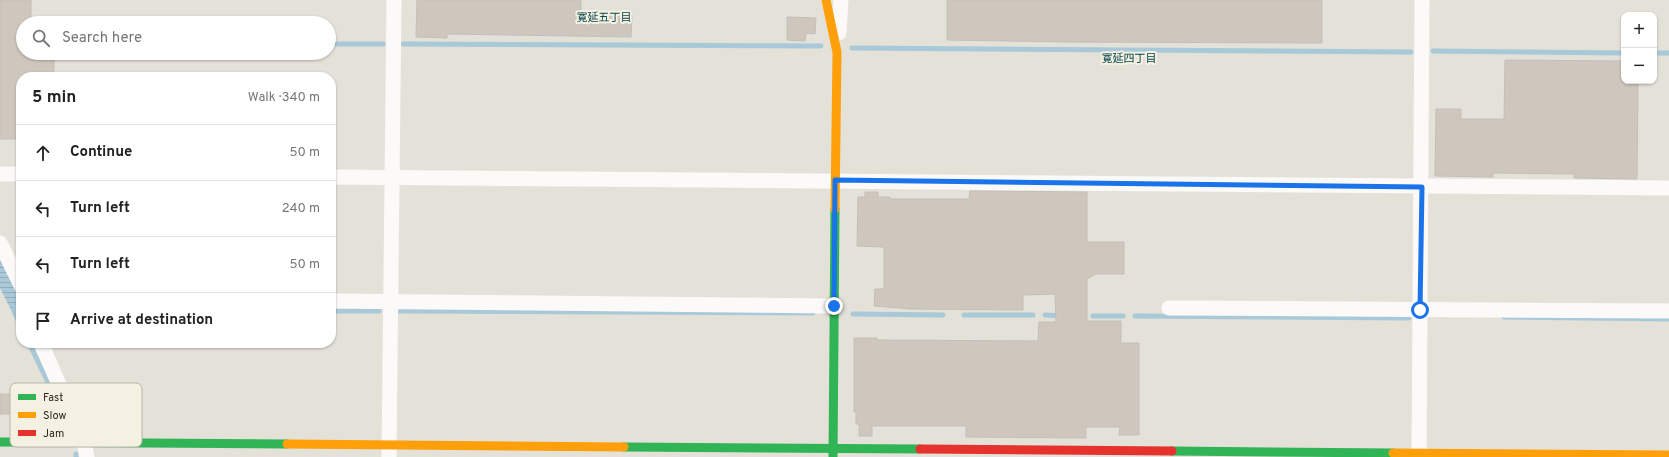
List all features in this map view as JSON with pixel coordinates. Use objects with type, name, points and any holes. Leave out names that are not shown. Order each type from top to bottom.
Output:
[{"type":"street","points":[[389,451],[394,0]]},
{"type":"street","points":[[826,0],[837,52]]},
{"type":"street","points":[[833,453],[837,52],[841,0]]},
{"type":"street","points":[[1419,455],[1422,187],[1422,0]]},
{"type":"street","points":[[0,174],[16,174]]},
{"type":"street","points":[[336,177],[1669,188]]},
{"type":"street","points":[[0,243],[16,276]]},
{"type":"street","points":[[336,301],[834,306]]},
{"type":"street","points":[[1169,308],[1669,311]]},
{"type":"street","points":[[43,348],[58,383]]},
{"type":"street","points":[[142,444],[389,451],[1419,455],[1669,454]]},
{"type":"street","points":[[85,447],[87,457]]},
{"type":"water","points":[[0,259],[16,293],[16,312],[11,310],[0,288]]},
{"type":"building","points":[[0,0],[31,0],[31,16],[16,16],[16,60],[54,60],[54,72],[16,72],[16,139],[0,139]]},
{"type":"building","points":[[417,0],[581,0],[581,14],[632,15],[631,37],[447,34],[447,38],[416,37]]},
{"type":"building","points":[[947,0],[1322,0],[1322,43],[947,40]]},
{"type":"building","points":[[787,17],[816,18],[815,34],[806,33],[805,41],[787,40]]},
{"type":"building","points":[[1505,60],[1621,61],[1621,84],[1638,84],[1637,179],[1574,178],[1574,174],[1493,173],[1493,177],[1435,176],[1436,109],[1461,109],[1461,119],[1504,119]]},
{"type":"building","points":[[970,191],[1087,192],[1087,242],[1124,242],[1124,274],[1096,274],[1087,279],[1087,321],[1121,321],[1121,343],[1139,343],[1139,435],[1119,435],[1120,427],[1086,427],[1086,438],[966,437],[966,426],[872,426],[872,436],[859,436],[859,424],[856,424],[856,412],[854,412],[854,338],[877,338],[877,340],[1038,341],[1039,322],[1056,322],[1055,294],[1023,295],[1023,310],[911,309],[874,306],[875,289],[884,289],[884,247],[857,246],[858,197],[865,197],[865,192],[878,192],[878,197],[890,197],[890,199],[969,199]]},
{"type":"building","points":[[0,394],[10,394],[10,414],[0,414]]},
{"type":"waterway","points":[[336,44],[383,44]]},
{"type":"waterway","points":[[403,44],[821,46]]},
{"type":"waterway","points":[[852,48],[1411,52]]},
{"type":"waterway","points":[[1433,51],[1621,53]]},
{"type":"waterway","points":[[1657,53],[1669,53]]},
{"type":"waterway","points":[[16,306],[14,311],[16,316]]},
{"type":"waterway","points":[[336,311],[379,311]]},
{"type":"waterway","points":[[398,311],[813,313]]},
{"type":"waterway","points":[[853,314],[943,315]]},
{"type":"waterway","points":[[964,315],[1033,315]]},
{"type":"waterway","points":[[1045,315],[1062,316]]},
{"type":"waterway","points":[[1093,316],[1123,316]]},
{"type":"waterway","points":[[1135,316],[1409,318]]},
{"type":"waterway","points":[[1504,317],[1669,319]]},
{"type":"waterway","points":[[31,348],[48,383]]},
{"type":"traffic: fast","points":[[833,457],[835,209]]},
{"type":"traffic: fast","points":[[0,442],[10,442]]},
{"type":"traffic: fast","points":[[142,443],[287,444]]},
{"type":"traffic: fast","points":[[624,447],[920,449]]},
{"type":"traffic: fast","points":[[1172,451],[1393,453]]},
{"type":"traffic: slow","points":[[826,0],[837,52],[835,209]]},
{"type":"traffic: slow","points":[[287,444],[624,447]]},
{"type":"traffic: slow","points":[[1393,453],[1669,455]]},
{"type":"traffic: jam","points":[[920,449],[1172,451]]},
{"type":"district","name":"寛延五丁目","points":[[604,18]]},
{"type":"district","name":"寛延四丁目","points":[[1129,59]]},
{"type":"route","points":[[834,306],[835,180],[1422,187],[1420,310]]}]
